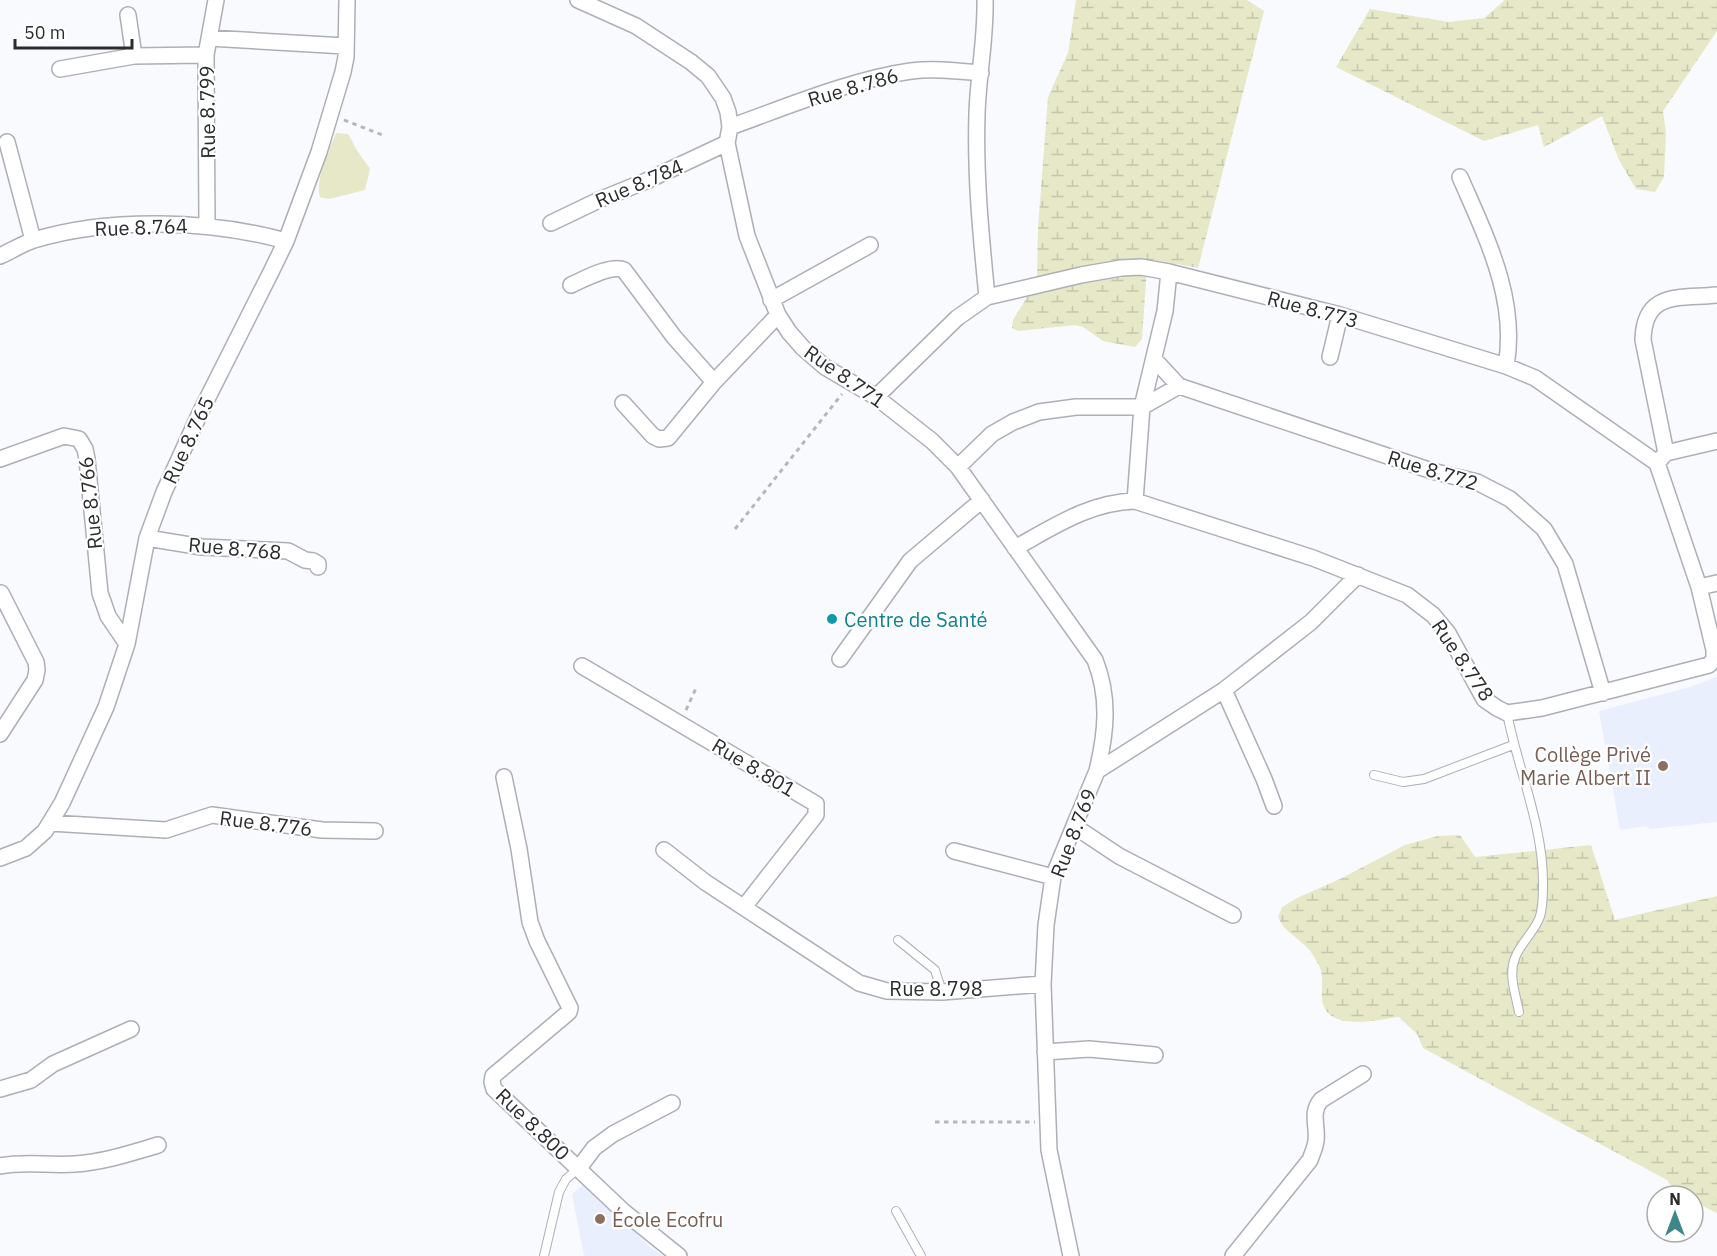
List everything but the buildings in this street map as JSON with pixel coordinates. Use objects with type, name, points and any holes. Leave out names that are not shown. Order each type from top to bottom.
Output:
[{"type":"street","name":"Rue 8.799","points":[[207,226],[206,55],[216,0]]},
{"type":"street","name":"Rue 8.765","points":[[0,858],[26,848],[45,831],[62,803],[106,707],[127,644],[147,538],[164,492],[200,413],[286,241],[319,152],[343,72],[347,0]]},
{"type":"street","name":"Rue 8.771","points":[[578,0],[636,26],[708,75],[723,98],[728,112],[730,127],[727,143],[747,236],[778,315],[803,348],[825,367],[876,398],[933,441],[958,467],[1095,660],[1102,678],[1106,719],[1097,771]]},
{"type":"street","points":[[876,398],[957,318],[987,297],[976,163],[977,111],[985,0]]},
{"type":"street","points":[[128,15],[134,56]]},
{"type":"street","points":[[209,38],[345,46]]},
{"type":"street","points":[[60,69],[134,56],[206,55]]},
{"type":"street","name":"Rue 8.786","points":[[730,127],[876,78],[912,71],[943,69],[981,73]]},
{"type":"street","points":[[7,142],[33,240]]},
{"type":"street","name":"Rue 8.784","points":[[551,223],[599,200],[646,182],[727,143]]},
{"type":"street","points":[[1460,177],[1494,257],[1504,295],[1510,334],[1506,366]]},
{"type":"street","name":"Rue 8.764","points":[[0,256],[33,240],[114,226],[207,226],[252,231],[286,241]]},
{"type":"street","points":[[771,300],[870,245]]},
{"type":"street","name":"Rue 8.773","points":[[987,297],[1113,269],[1141,267],[1169,272],[1340,315],[1506,366],[1535,378],[1662,458]]},
{"type":"street","points":[[571,285],[611,268],[624,270],[674,337],[714,382]]},
{"type":"street","points":[[1135,501],[1142,407],[1165,311],[1169,272]]},
{"type":"street","name":"Rue 8.778","points":[[1015,548],[1090,508],[1119,501],[1135,501],[1358,574],[1407,595],[1433,615],[1449,633],[1485,699],[1507,713],[1542,708],[1709,665],[1714,659],[1714,650],[1699,587],[1662,458],[1643,340],[1647,314],[1655,306],[1669,299],[1717,295]]},
{"type":"street","points":[[622,403],[653,436],[663,440],[674,432],[714,382],[778,315]]},
{"type":"street","points":[[1330,357],[1340,315]]},
{"type":"street","name":"Rue 8.772","points":[[1154,359],[1179,386],[1432,471],[1478,482],[1510,498],[1544,529],[1565,564],[1603,693]]},
{"type":"street","points":[[958,467],[992,434],[1013,422],[1039,412],[1076,407],[1142,407],[1179,386]]},
{"type":"street","name":"Rue 8.766","points":[[0,459],[64,436],[79,440],[85,448],[100,593],[108,616],[127,644]]},
{"type":"street","points":[[1662,458],[1717,441]]},
{"type":"street","points":[[840,659],[910,561],[982,500]]},
{"type":"street","name":"Rue 8.768","points":[[147,538],[202,547],[288,551],[305,560],[313,561],[318,564],[318,567]]},
{"type":"street","name":"Rue 8.769","points":[[1071,1256],[1049,1150],[1042,984],[1046,925],[1053,878],[1097,771],[1224,690],[1311,622],[1358,574]]},
{"type":"street","points":[[1699,587],[1717,583]]},
{"type":"street","points":[[0,734],[35,681],[38,670],[1,593]]},
{"type":"street","name":"Rue 8.801","points":[[582,666],[816,804],[816,814],[744,907]]},
{"type":"street","points":[[1224,690],[1274,806]]},
{"type":"street","name":"Rue 8.800","points":[[504,777],[519,849],[530,921],[537,941],[570,1008],[569,1012],[493,1076],[494,1089],[623,1211],[679,1256]]},
{"type":"street","name":"Rue 8.776","points":[[50,822],[166,830],[212,815],[322,830],[375,831]]},
{"type":"street","points":[[1074,826],[1119,856],[1233,915]]},
{"type":"street","name":"Rue 8.798","points":[[664,850],[705,882],[859,983],[887,991],[942,992],[1042,984]]},
{"type":"street","points":[[954,851],[1053,878]]},
{"type":"street","points":[[0,1089],[31,1080],[53,1064],[131,1029]]},
{"type":"street","points":[[1045,1052],[1089,1049],[1155,1055]]},
{"type":"street","points":[[1241,1254],[1310,1160],[1316,1140],[1314,1113],[1317,1105],[1321,1100],[1363,1074]]},
{"type":"street","points":[[579,1168],[594,1148],[613,1134],[672,1104]]},
{"type":"street","points":[[0,1166],[73,1165],[96,1162],[158,1145]]},
{"type":"lane","points":[[1507,713],[1513,746],[1540,842],[1543,883],[1540,918],[1515,958],[1512,977],[1519,1012]]},
{"type":"lane","points":[[1374,775],[1403,782],[1424,779],[1513,746]]},
{"type":"lane","points":[[898,940],[935,970],[942,992]]},
{"type":"lane","points":[[544,1256],[559,1192],[566,1179],[579,1168]]},
{"type":"lane","points":[[896,1211],[921,1256]]},
{"type":"path","points":[[331,116],[385,136]]},
{"type":"path","points":[[735,529],[851,383]]},
{"type":"path","points":[[680,723],[697,686]]},
{"type":"path","points":[[935,1122],[1048,1122]]},
{"type":"shaded area","name":"Collège Privé Marie Albert II","points":[[1717,677],[1717,822],[1650,829],[1646,826],[1620,830],[1599,711],[1690,687]]},
{"type":"shaded area","name":"École Ecofru","points":[[583,1185],[602,1199],[651,1248],[664,1256],[584,1256],[572,1194]]},
{"type":"green space","points":[[1076,0],[1247,0],[1264,11],[1198,268],[1177,264],[1147,267],[1142,339],[1135,347],[1103,341],[1083,327],[1075,325],[1018,331],[1012,328],[1013,320],[1032,289],[1037,276],[1038,228],[1048,97],[1068,53]]},
{"type":"green space","points":[[1505,0],[1717,0],[1717,31],[1663,111],[1666,133],[1664,177],[1655,192],[1636,189],[1619,160],[1602,116],[1544,147],[1538,125],[1484,141],[1336,67],[1370,9],[1449,22],[1484,18]]},
{"type":"green space","points":[[336,133],[348,134],[370,169],[365,190],[329,199],[320,197],[319,182]]},
{"type":"green space","points":[[1460,835],[1475,857],[1591,845],[1615,920],[1717,896],[1717,1213],[1705,1207],[1705,1184],[1670,1184],[1667,1180],[1423,1048],[1417,1034],[1399,1017],[1354,1022],[1333,1017],[1326,1010],[1322,999],[1322,976],[1319,967],[1309,950],[1280,922],[1278,917],[1282,907],[1405,845],[1438,836]]},
{"type":"place","name":"Centre de Santé","points":[[832,619]]},
{"type":"place","name":"Collège Privé Marie Albert II","points":[[1663,766]]},
{"type":"place","name":"École Ecofru","points":[[600,1219]]}]
